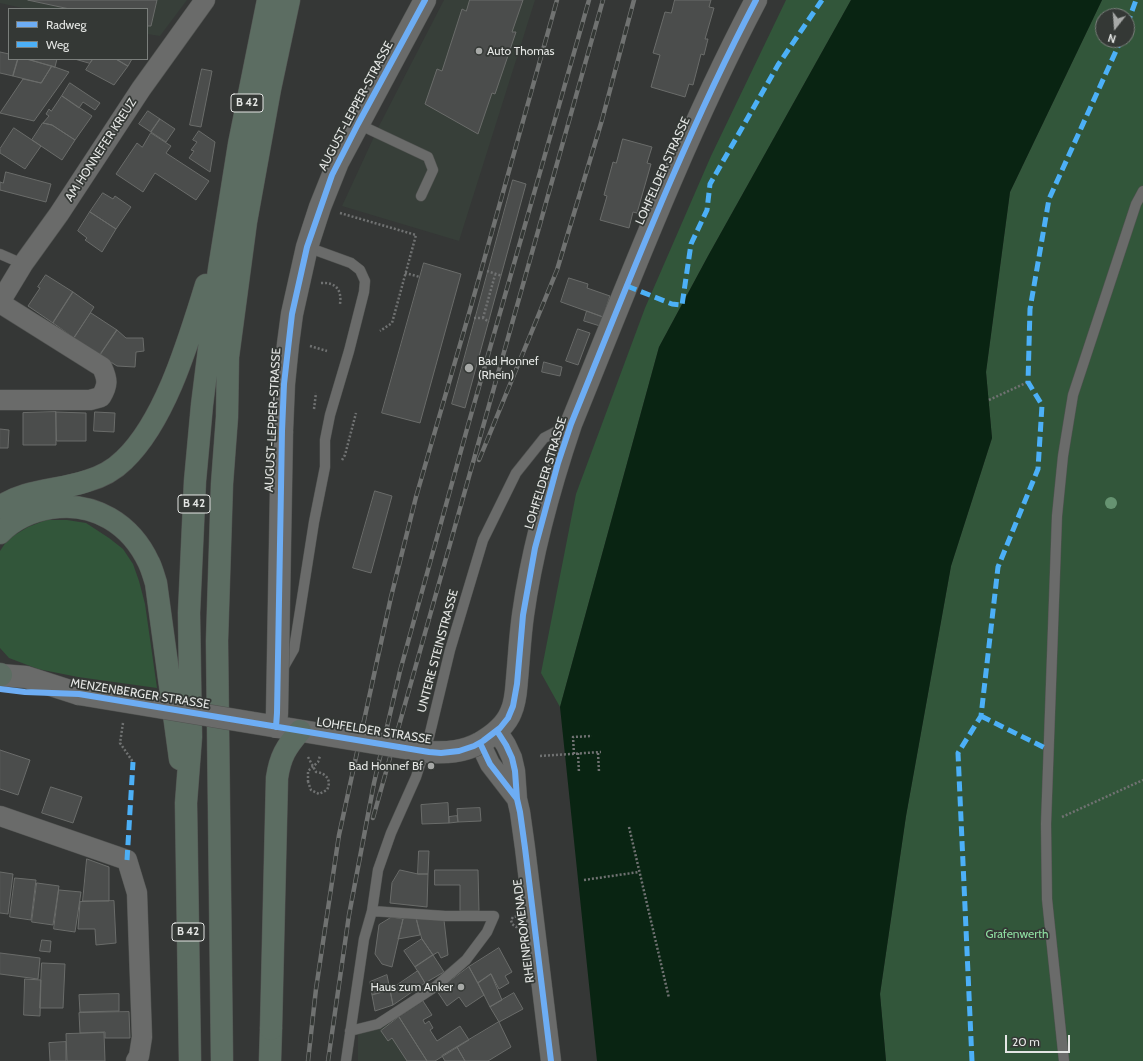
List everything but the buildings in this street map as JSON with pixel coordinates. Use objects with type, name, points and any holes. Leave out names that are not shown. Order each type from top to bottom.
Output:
[{"type":"highway","name":"B 42","points":[[190,1061],[186,803],[192,737],[189,613],[195,481],[205,377],[219,269],[239,144],[268,0]]},
{"type":"highway","name":"B 42","points":[[222,1061],[217,641],[222,492],[227,417],[228,357],[246,222],[270,89],[289,0]]},
{"type":"highway","points":[[227,417],[239,359],[258,224],[280,101],[302,0]]},
{"type":"highway","points":[[0,507],[10,500],[22,495],[86,482],[100,476],[118,465],[136,448],[158,413],[183,356],[229,207]]},
{"type":"highway","points":[[0,533],[16,520],[41,510],[61,507],[77,507],[93,510],[110,517],[121,525],[142,550],[150,564],[156,583],[186,803]]},
{"type":"highway","points":[[270,1061],[277,778],[280,762],[286,748],[300,731]]},
{"type":"main road","name":"AUGUST-LEPPER-STRASSE","points":[[276,727],[282,431],[284,384],[292,314],[307,247],[320,207],[338,162],[425,0]]},
{"type":"main road","name":"LOHFELDER STRASSE","points":[[276,727],[441,753],[459,752],[488,737],[508,718],[515,697],[523,615],[535,548],[558,463],[571,424],[669,184],[704,106],[756,0]]},
{"type":"main road","name":"MENZENBERGER STRASSE","points":[[0,678],[26,677],[80,694],[276,727]]},
{"type":"street","name":"AM HONNEFER KREUZ","points":[[0,400],[90,400],[101,397],[106,388],[107,377],[102,367],[0,303],[23,264],[59,214],[141,89],[205,0]]},
{"type":"street","name":"RHEINPROMENADE","points":[[488,737],[490,764],[517,799],[520,812],[526,848],[551,1061]]},
{"type":"street","points":[[0,816],[128,860],[137,893],[142,1037],[139,1056],[136,1061]]},
{"type":"lane","points":[[358,124],[428,157],[433,170],[421,196]]},
{"type":"lane","points":[[1064,1061],[1047,899],[1046,824],[1057,516],[1062,456],[1073,395],[1136,204],[1143,191]]},
{"type":"lane","points":[[272,686],[294,650],[314,522],[325,467],[326,440],[330,415],[349,351],[364,292],[365,281],[360,270],[351,263],[307,247]]},
{"type":"lane","points":[[0,254],[23,264]]},
{"type":"lane","name":"UNTERE STEINSTRASSE","points":[[346,1061],[364,939],[372,911],[378,870],[391,833],[416,777],[429,737],[450,650],[483,540],[516,473],[544,438],[571,424]]},
{"type":"lane","points":[[350,1030],[378,1024],[435,986],[466,960],[487,932],[494,916],[445,916],[372,911]]},
{"type":"path","points":[[320,207],[416,235],[392,323],[380,331]]},
{"type":"path","points":[[487,271],[495,275],[502,276]]},
{"type":"path","points":[[405,273],[420,277]]},
{"type":"path","points":[[483,318],[495,275]]},
{"type":"path","points":[[474,318],[483,318],[489,322]]},
{"type":"path","points":[[316,348],[327,351]]},
{"type":"path","points":[[989,400],[1028,382]]},
{"type":"path","points":[[325,467],[338,464],[343,458],[356,412]]},
{"type":"path","points":[[123,724],[120,742],[133,762]]},
{"type":"path","points":[[574,754],[573,737],[592,736]]},
{"type":"path","points":[[316,772],[322,773],[328,778],[329,784],[326,790],[321,793],[316,793],[311,790],[308,782],[308,771],[318,762],[320,752]]},
{"type":"path","points":[[540,756],[599,752],[599,772]]},
{"type":"path","points":[[578,753],[579,773]]},
{"type":"path","points":[[1046,824],[1143,780]]},
{"type":"path","points":[[629,827],[669,998]]},
{"type":"path","points":[[584,880],[639,872]]},
{"type":"path","points":[[518,916],[521,917],[522,922],[521,926],[516,927],[512,924],[511,920],[512,917],[518,916]]},
{"type":"shaded area","points":[[0,0],[187,0],[160,36],[148,34],[148,8],[22,8],[0,3]]},
{"type":"shaded area","points":[[444,0],[535,0],[459,241],[342,206],[379,126]]},
{"type":"shaded area","points":[[851,0],[1102,0],[1098,8],[1095,8],[1095,15],[1010,192],[986,372],[992,438],[951,566],[906,816],[880,994],[886,1061],[597,1061],[560,707],[659,347]]},
{"type":"shaded area","points":[[393,1009],[427,1061],[358,1061],[358,1033]]},
{"type":"green space","points":[[786,0],[851,0],[659,347],[560,707],[541,673],[576,494],[645,308],[711,156]]},
{"type":"green space","name":"Grafenwerth","points":[[1102,0],[1143,0],[1143,1061],[886,1061],[880,994],[906,816],[951,566],[992,438],[986,372],[1010,192],[1095,15],[1095,48],[1135,48],[1135,8],[1098,8]]},
{"type":"green space","points":[[46,520],[67,520],[86,523],[123,549],[133,564],[145,604],[157,688],[78,677],[38,669],[9,658],[0,648],[0,551],[8,539],[28,527]]},
{"type":"railway","points":[[308,1061],[316,989],[339,835],[391,597],[416,497],[557,0]]},
{"type":"railway","points":[[328,1061],[349,915],[374,783],[400,671],[589,0]]},
{"type":"railway","points":[[373,818],[603,0]]},
{"type":"railway","points":[[479,460],[557,270],[602,120],[634,0]]},
{"type":"marked path","points":[[627,286],[672,304],[682,305],[691,244],[707,210],[710,184],[778,65],[822,0]]},
{"type":"marked path","points":[[1133,8],[1136,0]]},
{"type":"marked path","points":[[972,1061],[958,753],[981,716],[998,567],[1038,469],[1042,405],[1028,382],[1030,309],[1049,199],[1117,48]]},
{"type":"marked path","points":[[981,716],[1047,749]]},
{"type":"marked path","points":[[127,860],[133,762]]},
{"type":"cycle path","points":[[276,727],[282,431],[284,384],[292,314],[307,247],[332,175],[425,0]]},
{"type":"cycle path","points":[[0,689],[25,692],[79,694],[441,753],[459,751],[474,746],[500,728],[508,718],[513,706],[517,684],[523,615],[535,548],[558,463],[571,424],[636,263],[681,157],[756,0]]},
{"type":"cycle path","points":[[497,731],[512,758],[515,771],[517,799],[525,848],[551,1061]]},
{"type":"cycle path","points":[[480,743],[490,764],[517,799]]},
{"type":"place","name":"Auto Thomas","points":[[479,51]]},
{"type":"place","name":"Bad Honnef (Rhein)","points":[[469,368]]},
{"type":"place","name":"Bad Honnef Bf","points":[[431,766]]},
{"type":"place","name":"Haus zum Anker","points":[[461,987]]}]
